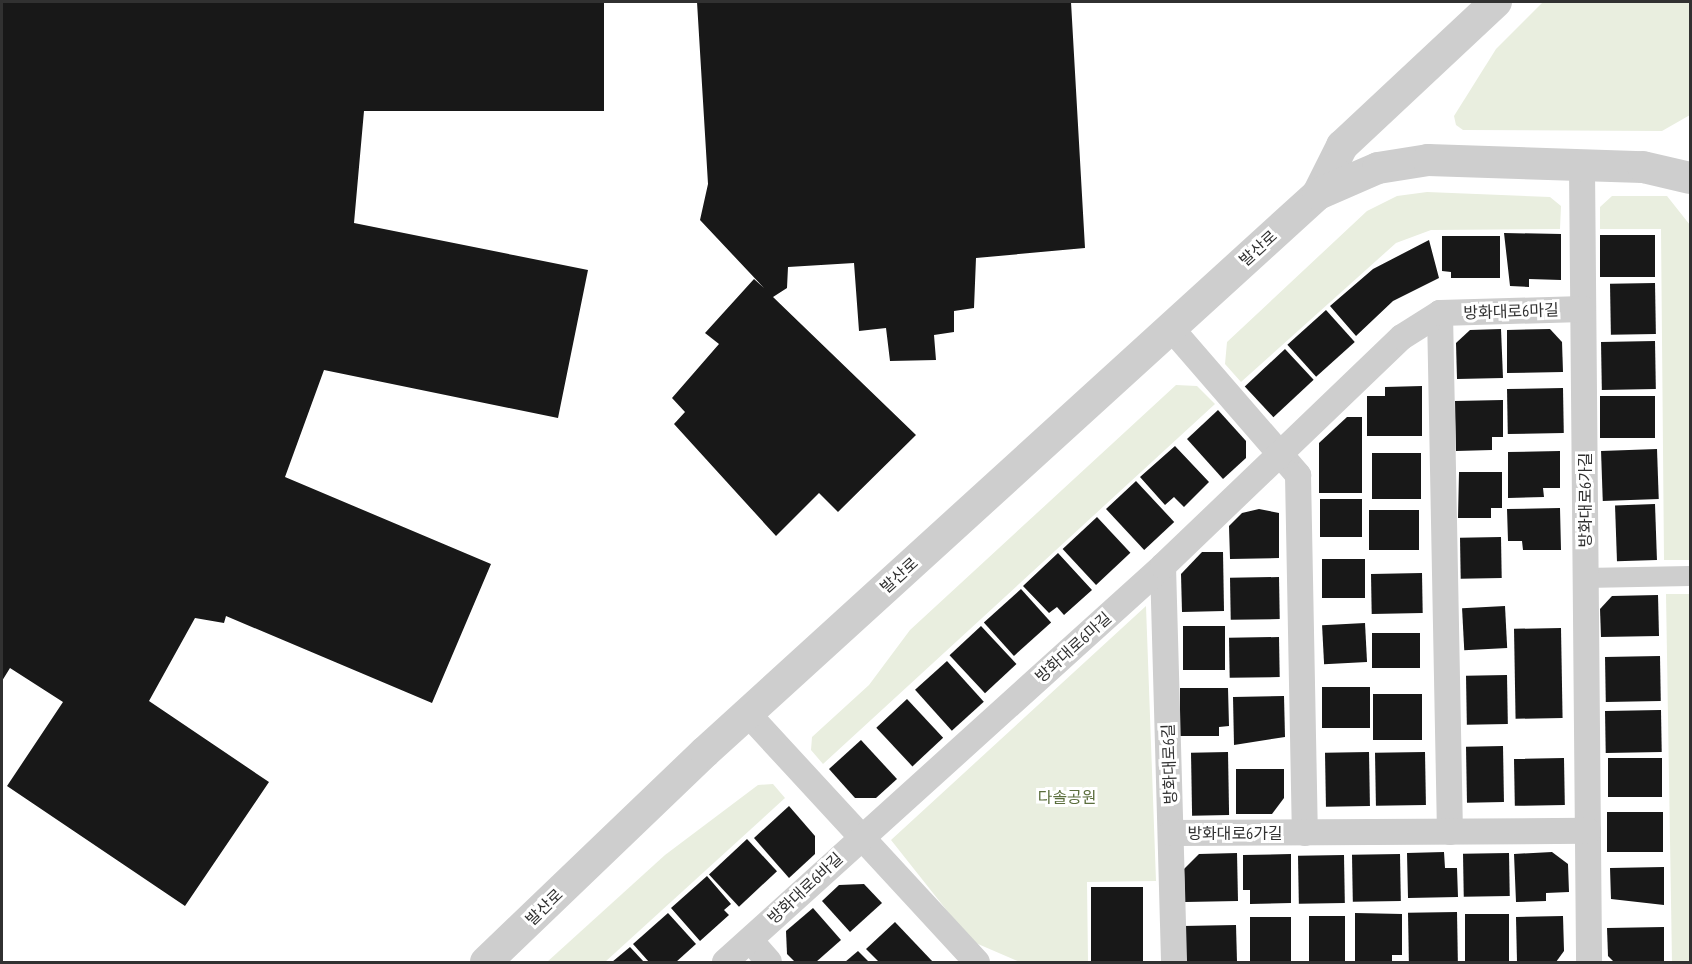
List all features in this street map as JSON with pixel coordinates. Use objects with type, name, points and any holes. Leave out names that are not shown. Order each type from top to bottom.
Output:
[{"type":"street","name":"발산로","points":[[1318,194],[1342,146],[1496,2]]},
{"type":"street","name":"발산로","points":[[486,963],[747,713],[1318,194],[1378,168],[1428,160],[1582,168],[1643,167],[1690,178]]},
{"type":"street","name":"방화대로6가길","points":[[1582,168],[1589,963]]},
{"type":"street","name":"방화대로6마길","points":[[861,836],[1163,567],[1368,365],[1440,313],[1583,309]]},
{"type":"street","name":"방화대로6마길","points":[[1440,313],[1450,832]]},
{"type":"street","points":[[1170,327],[1298,475],[1305,833]]},
{"type":"street","name":"방화대로6길","points":[[1163,567],[1174,963]]},
{"type":"street","points":[[1585,578],[1690,576]]},
{"type":"street","points":[[747,713],[977,963]]},
{"type":"street","name":"방화대로6가길","points":[[1171,833],[1588,831]]},
{"type":"street","name":"방화대로6바길","points":[[725,963],[861,836]]},
{"type":"street","points":[[750,940],[769,963]]},
{"type":"green space","points":[[1543,2],[1690,2],[1690,115],[1662,131],[1463,130],[1456,125],[1454,116],[1496,49]]},
{"type":"green space","points":[[1427,192],[1550,197],[1561,206],[1560,229],[1431,230],[1396,243],[1241,382],[1225,364],[1227,342],[1367,211],[1397,196]]},
{"type":"green space","points":[[1612,196],[1667,196],[1690,225],[1690,560],[1664,560],[1661,229],[1600,229],[1600,207]]},
{"type":"green space","points":[[1176,385],[1197,386],[1215,404],[823,764],[811,750],[812,737],[869,685],[910,630]]},
{"type":"green space","points":[[1666,594],[1690,594],[1690,962],[1672,962]]},
{"type":"green space","name":"다솔공원","points":[[1146,606],[1156,881],[1087,882],[1088,962],[1020,962],[971,941],[891,840]]},
{"type":"green space","points":[[773,784],[785,798],[605,962],[547,962],[665,855],[758,785]]},
{"type":"building","points":[[2,2],[604,2],[604,111],[364,111],[354,223],[588,270],[558,418],[324,370],[285,477],[491,564],[432,703],[226,616],[224,623],[195,618],[149,701],[269,782],[185,906],[7,786],[63,702],[10,668],[2,681]]},
{"type":"building","points":[[697,2],[1071,2],[1085,248],[976,258],[974,308],[954,311],[954,332],[934,335],[936,360],[890,361],[886,328],[859,331],[854,263],[788,267],[787,288],[773,297],[916,435],[838,512],[819,493],[776,536],[674,424],[685,412],[672,398],[719,344],[705,333],[754,279],[764,288],[700,220],[708,184]]},
{"type":"building","points":[[1504,233],[1561,234],[1561,280],[1529,279],[1529,287],[1510,286]]},
{"type":"building","points":[[1600,235],[1655,235],[1655,277],[1600,277]]},
{"type":"building","points":[[1442,236],[1500,236],[1500,278],[1451,278],[1451,272],[1442,271]]},
{"type":"building","points":[[1429,240],[1439,278],[1393,301],[1356,336],[1330,306],[1373,269]]},
{"type":"building","points":[[1655,283],[1656,334],[1611,335],[1610,284]]},
{"type":"building","points":[[1326,310],[1355,342],[1316,377],[1287,345]]},
{"type":"building","points":[[1501,329],[1503,378],[1457,379],[1456,343],[1470,330]]},
{"type":"building","points":[[1550,329],[1562,342],[1563,372],[1507,373],[1507,330]]},
{"type":"building","points":[[1655,341],[1656,389],[1602,390],[1601,342]]},
{"type":"building","points":[[1285,349],[1314,380],[1273,417],[1245,387]]},
{"type":"building","points":[[1422,386],[1422,436],[1367,436],[1367,396],[1385,396],[1385,387]]},
{"type":"building","points":[[1563,388],[1564,433],[1508,434],[1507,389]]},
{"type":"building","points":[[1600,396],[1655,396],[1655,438],[1600,438]]},
{"type":"building","points":[[1503,400],[1503,437],[1492,437],[1492,450],[1456,451],[1455,401]]},
{"type":"building","points":[[1218,410],[1246,441],[1246,458],[1223,479],[1187,439]]},
{"type":"building","points":[[1347,417],[1362,417],[1362,493],[1319,493],[1319,443]]},
{"type":"building","points":[[1175,446],[1209,482],[1184,507],[1174,497],[1165,505],[1140,477]]},
{"type":"building","points":[[1657,449],[1659,499],[1603,501],[1601,451]]},
{"type":"building","points":[[1560,451],[1560,488],[1543,488],[1544,497],[1508,498],[1508,452]]},
{"type":"building","points":[[1372,453],[1421,453],[1421,499],[1372,499]]},
{"type":"building","points":[[1459,472],[1502,472],[1502,508],[1491,508],[1491,518],[1458,518]]},
{"type":"building","points":[[1136,481],[1174,522],[1144,550],[1106,509]]},
{"type":"building","points":[[1320,499],[1362,499],[1362,537],[1320,537]]},
{"type":"building","points":[[1655,504],[1657,560],[1617,561],[1615,505]]},
{"type":"building","points":[[1560,508],[1561,550],[1523,550],[1522,541],[1508,541],[1507,509]]},
{"type":"building","points":[[1259,509],[1279,513],[1279,558],[1230,559],[1229,526],[1242,513]]},
{"type":"building","points":[[1369,510],[1419,510],[1419,550],[1369,550]]},
{"type":"building","points":[[1097,517],[1130,553],[1096,585],[1063,549]]},
{"type":"building","points":[[1501,537],[1502,578],[1461,579],[1460,538]]},
{"type":"building","points":[[1202,552],[1223,552],[1224,611],[1182,612],[1181,574]]},
{"type":"building","points":[[1058,553],[1092,590],[1064,615],[1057,607],[1049,613],[1023,586]]},
{"type":"building","points":[[1322,559],[1365,559],[1365,598],[1322,598]]},
{"type":"building","points":[[1422,573],[1423,613],[1372,614],[1371,574]]},
{"type":"building","points":[[1279,577],[1280,619],[1231,620],[1230,578]]},
{"type":"building","points":[[1021,589],[1051,622],[1014,656],[984,622]]},
{"type":"building","points":[[1658,595],[1659,636],[1601,637],[1600,609],[1612,596]]},
{"type":"building","points":[[1505,606],[1507,648],[1464,650],[1462,608]]},
{"type":"building","points":[[1365,623],[1367,662],[1324,664],[1322,625]]},
{"type":"building","points":[[981,626],[1016,664],[985,693],[950,655]]},
{"type":"building","points":[[1183,626],[1225,626],[1225,670],[1183,670]]},
{"type":"building","points":[[1561,628],[1563,718],[1516,719],[1514,629]]},
{"type":"building","points":[[1372,633],[1420,633],[1420,668],[1372,668]]},
{"type":"building","points":[[1279,637],[1280,677],[1230,678],[1229,638]]},
{"type":"building","points":[[1660,656],[1661,701],[1606,702],[1605,657]]},
{"type":"building","points":[[947,661],[984,702],[952,731],[915,690]]},
{"type":"building","points":[[1507,675],[1508,724],[1467,725],[1466,676]]},
{"type":"building","points":[[1322,687],[1370,687],[1370,728],[1322,728]]},
{"type":"building","points":[[1180,688],[1228,688],[1229,726],[1219,727],[1219,736],[1180,736]]},
{"type":"building","points":[[1373,694],[1422,694],[1422,740],[1373,740]]},
{"type":"building","points":[[1284,696],[1285,737],[1234,745],[1233,697]]},
{"type":"building","points":[[907,699],[943,738],[912,766],[876,728]]},
{"type":"building","points":[[1661,710],[1662,752],[1606,753],[1605,711]]},
{"type":"building","points":[[861,740],[897,779],[876,798],[855,798],[829,769]]},
{"type":"building","points":[[1503,746],[1504,802],[1467,803],[1466,747]]},
{"type":"building","points":[[1228,752],[1229,815],[1192,816],[1191,753]]},
{"type":"building","points":[[1369,752],[1370,806],[1326,807],[1325,753]]},
{"type":"building","points":[[1425,752],[1426,805],[1376,806],[1375,753]]},
{"type":"building","points":[[1564,758],[1565,805],[1515,806],[1514,759]]},
{"type":"building","points":[[1608,758],[1662,758],[1662,797],[1608,797]]},
{"type":"building","points":[[1236,769],[1284,769],[1284,798],[1272,814],[1236,814]]},
{"type":"building","points":[[789,806],[815,836],[815,854],[789,878],[754,838]]},
{"type":"building","points":[[1607,812],[1663,812],[1663,852],[1607,852]]},
{"type":"building","points":[[747,839],[777,871],[739,907],[709,874]]},
{"type":"building","points":[[1444,852],[1445,868],[1457,868],[1458,897],[1408,898],[1407,853]]},
{"type":"building","points":[[1552,852],[1568,864],[1569,892],[1546,893],[1546,901],[1516,902],[1514,854]]},
{"type":"building","points":[[1237,853],[1238,901],[1185,902],[1184,869],[1199,854]]},
{"type":"building","points":[[1509,853],[1510,896],[1464,897],[1463,854]]},
{"type":"building","points":[[1291,854],[1291,903],[1250,904],[1250,890],[1243,890],[1243,855]]},
{"type":"building","points":[[1400,854],[1401,901],[1353,902],[1352,855]]},
{"type":"building","points":[[1344,855],[1345,903],[1299,904],[1298,856]]},
{"type":"building","points":[[1664,867],[1664,905],[1611,899],[1610,868]]},
{"type":"building","points":[[707,876],[731,904],[724,910],[729,915],[700,941],[671,908]]},
{"type":"building","points":[[864,884],[882,903],[850,932],[822,901],[839,885]]},
{"type":"building","points":[[1091,887],[1143,887],[1143,962],[1091,962]]},
{"type":"building","points":[[813,908],[841,940],[816,962],[795,962],[787,954],[786,931]]},
{"type":"building","points":[[1457,912],[1458,962],[1409,962],[1408,913]]},
{"type":"building","points":[[668,913],[696,944],[676,962],[649,962],[633,944]]},
{"type":"building","points":[[1355,913],[1402,914],[1402,955],[1392,955],[1392,962],[1355,962]]},
{"type":"building","points":[[1465,914],[1509,914],[1509,962],[1465,962]]},
{"type":"building","points":[[1309,916],[1345,916],[1345,962],[1309,962]]},
{"type":"building","points":[[1563,916],[1564,951],[1556,962],[1517,962],[1516,917]]},
{"type":"building","points":[[1250,917],[1291,917],[1291,962],[1250,962]]},
{"type":"building","points":[[895,922],[933,962],[879,962],[866,949]]},
{"type":"building","points":[[1236,925],[1237,962],[1187,962],[1184,958],[1183,926]]},
{"type":"building","points":[[1664,927],[1664,962],[1614,962],[1608,956],[1607,928]]},
{"type":"building","points":[[630,947],[644,962],[612,962]]},
{"type":"building","points":[[858,951],[869,962],[845,962]]}]
